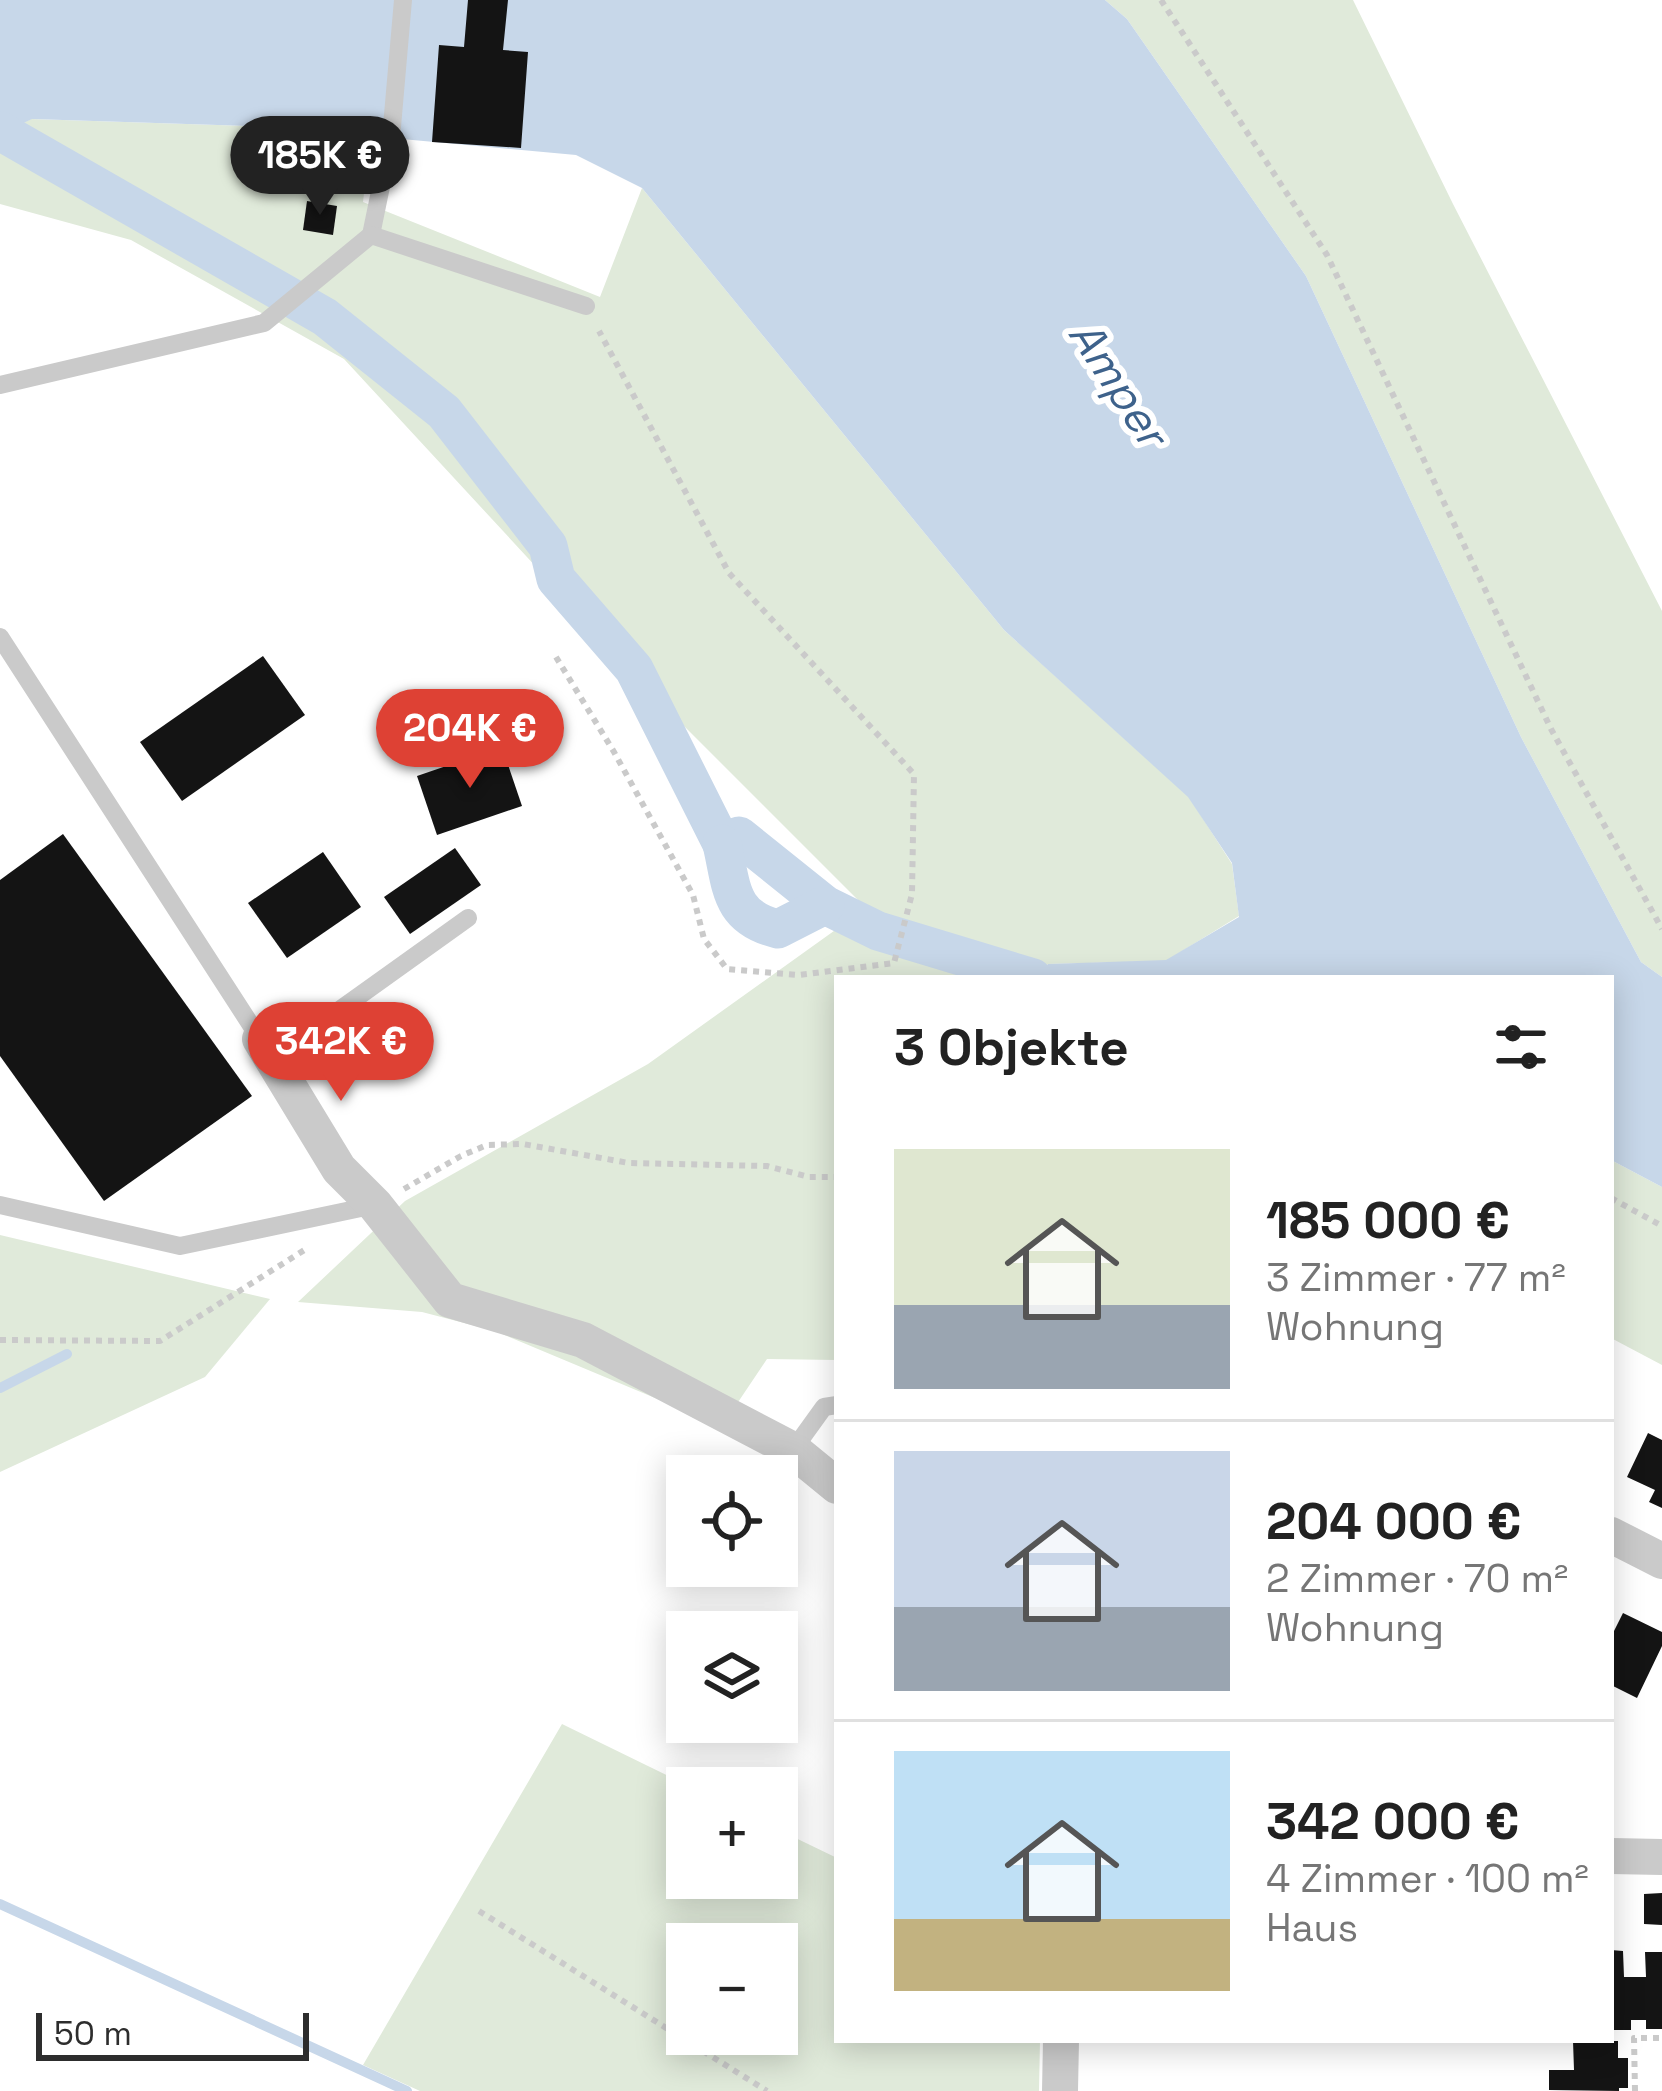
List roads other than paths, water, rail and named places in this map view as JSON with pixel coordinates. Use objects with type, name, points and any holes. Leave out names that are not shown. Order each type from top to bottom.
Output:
[{"type":"street","points":[[266,1049],[339,1169],[375,1205],[450,1300],[583,1340],[793,1450],[834,1484]]},
{"type":"street","points":[[1614,1537],[1662,1561]]},
{"type":"street","points":[[1614,1856],[1662,1856]]},
{"type":"street","points":[[1060,2091],[1061,2043]]},
{"type":"lane","points":[[1,382],[264,323],[371,235],[391,139],[404,0]]},
{"type":"lane","points":[[371,235],[586,306]]},
{"type":"lane","points":[[0,637],[266,1049],[468,918]]},
{"type":"lane","points":[[0,1205],[180,1246],[375,1205]]},
{"type":"lane","points":[[793,1450],[824,1406],[834,1405]]},
{"type":"water","name":"Amper","points":[[0,0],[1105,0],[1127,19],[1306,276],[1521,737],[1641,962],[1662,977],[1662,1187],[1614,1162],[1614,975],[1040,975],[1048,964],[1166,960],[1239,917],[1232,863],[1188,797],[1004,630],[642,188],[576,155],[391,138],[371,130],[32,119],[0,134]]},
{"type":"waterway","points":[[0,131],[325,317],[444,412],[548,546],[556,579],[634,669],[722,844],[739,836],[825,905],[878,931],[1023,975]]},
{"type":"waterway","points":[[722,844],[735,898],[750,917],[778,929],[825,905]]},
{"type":"waterway","points":[[0,1388],[67,1354]]},
{"type":"waterway","points":[[0,1904],[407,2091]]}]
